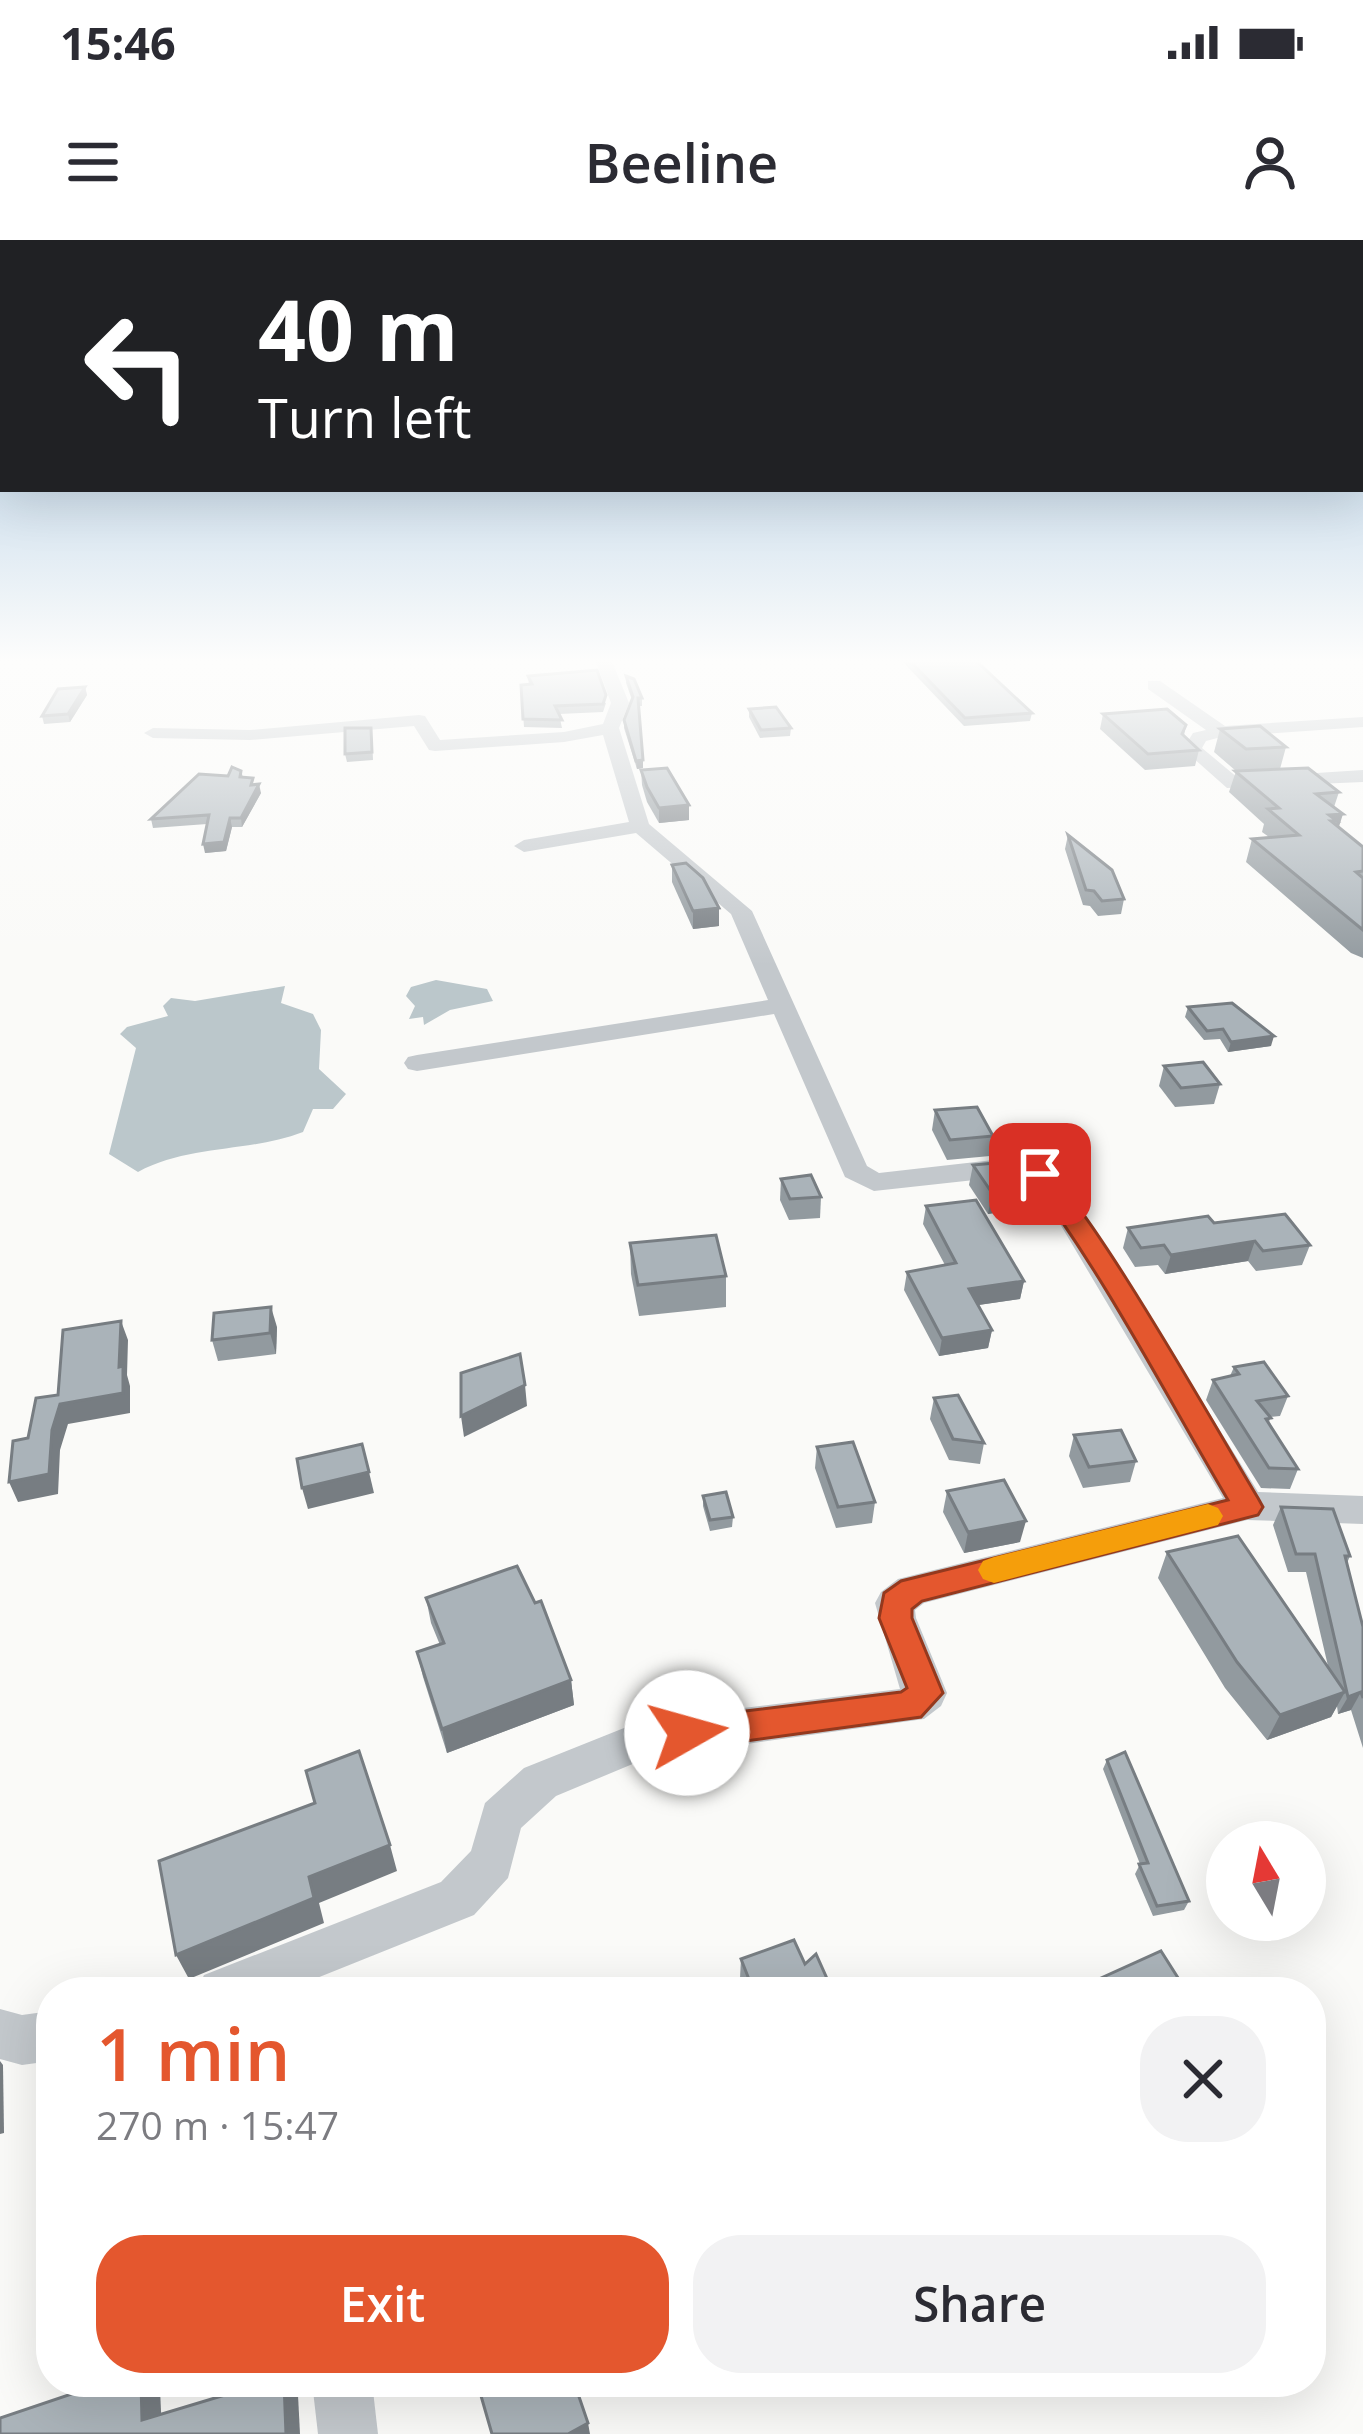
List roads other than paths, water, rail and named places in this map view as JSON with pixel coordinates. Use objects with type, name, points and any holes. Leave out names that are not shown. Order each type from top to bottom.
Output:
[{"type":"street","points":[[620,761],[640,826],[740,911],[855,1171],[874,1182],[1011,1167],[1040,1174],[1057,1192],[1247,1507]]},
{"type":"street","points":[[1207,761],[1234,784],[1363,776]]},
{"type":"street","points":[[524,846],[640,826]]},
{"type":"street","points":[[417,1063],[782,1005]]},
{"type":"street","points":[[302,1976],[457,1899],[492,1862],[501,1818],[540,1782],[644,1739],[909,1706],[926,1693],[896,1618],[896,1603],[912,1590],[1247,1507],[1363,1510]]},
{"type":"street","points":[[0,2034],[36,2038]]},
{"type":"street","points":[[344,2397],[348,2434]]}]
